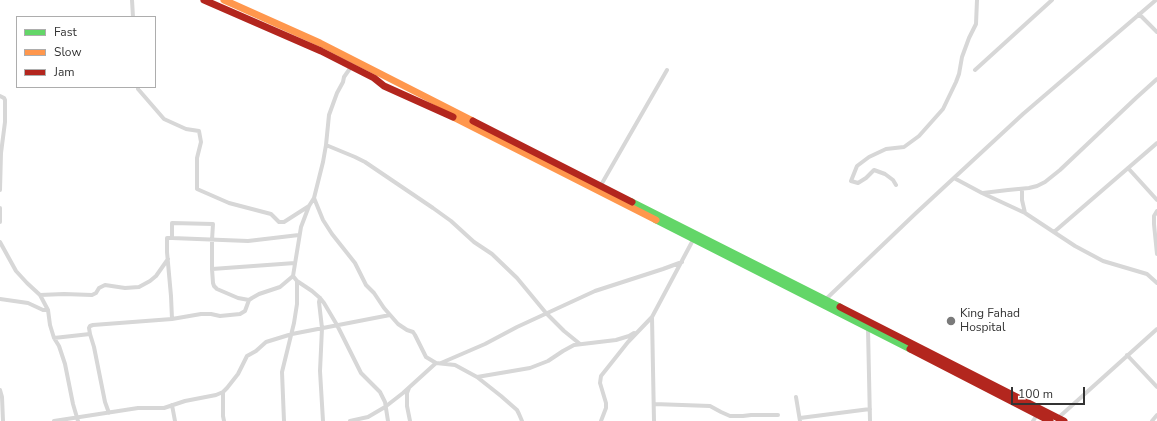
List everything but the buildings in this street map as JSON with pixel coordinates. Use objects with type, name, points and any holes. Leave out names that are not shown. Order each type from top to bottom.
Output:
[{"type":"main road","points":[[204,0],[321,51],[374,78],[384,86],[452,116],[694,240],[1061,419]]},
{"type":"main road","points":[[224,0],[320,43],[601,185],[823,302],[868,329],[1035,418],[1050,421]]},
{"type":"street","points":[[132,0],[134,16]]},
{"type":"street","points":[[896,185],[886,174],[874,170],[858,183],[851,181],[857,166],[868,156],[886,149],[904,147],[919,136],[943,109],[956,82],[962,58],[976,24],[977,0]]},
{"type":"street","points":[[975,70],[1052,0]]},
{"type":"street","points":[[823,302],[1023,114],[1156,0]]},
{"type":"street","points":[[1139,14],[1157,32]]},
{"type":"street","points":[[109,413],[105,402],[90,334],[90,326],[172,319],[201,314],[220,316],[240,314],[244,311],[249,300],[259,294],[280,287],[293,276],[301,227],[309,206],[314,198],[323,162],[329,115],[337,93],[343,82],[344,76],[351,67]]},
{"type":"street","points":[[601,185],[667,70]]},
{"type":"street","points":[[982,193],[1022,189],[1037,186],[1045,182],[1060,170],[1157,79]]},
{"type":"street","points":[[138,88],[164,119],[186,129],[198,131],[201,142],[197,158],[197,189],[229,204],[271,214],[279,222],[284,222],[309,206]]},
{"type":"street","points":[[0,96],[5,100],[5,122],[1,153],[0,190]]},
{"type":"street","points":[[1054,232],[1157,143]]},
{"type":"street","points":[[326,145],[355,156],[439,212],[474,242],[492,254],[518,278],[546,312],[564,331],[580,344]]},
{"type":"street","points":[[1128,168],[1157,200]]},
{"type":"street","points":[[954,178],[1025,213],[1074,246],[1103,261],[1129,270],[1147,274],[1157,283]]},
{"type":"street","points":[[1022,189],[1022,200],[1025,213]]},
{"type":"street","points":[[314,198],[323,220],[355,263],[366,285],[374,293],[390,315],[402,327],[416,335],[426,357],[438,363],[455,365],[477,377],[517,410],[522,421]]},
{"type":"street","points":[[0,208],[0,222]]},
{"type":"street","points":[[1157,211],[1154,216],[1154,224],[1157,254]]},
{"type":"street","points":[[172,238],[172,222],[213,224],[212,270],[214,286],[217,289],[238,298],[249,300]]},
{"type":"street","points":[[172,319],[167,238],[248,241],[300,235]]},
{"type":"street","points":[[601,421],[606,408],[606,403],[600,383],[601,376],[628,342],[652,317],[694,240]]},
{"type":"street","points":[[0,242],[16,271],[40,295],[48,310],[54,338],[59,346],[65,364],[78,419]]},
{"type":"street","points":[[40,295],[89,295],[94,294],[99,288],[105,285],[126,288],[139,286],[150,281],[156,276],[168,258]]},
{"type":"street","points":[[350,421],[368,417],[385,406],[438,363],[485,344],[546,312],[595,292],[682,262]]},
{"type":"street","points":[[212,270],[295,263]]},
{"type":"street","points":[[1153,278],[1157,275]]},
{"type":"street","points":[[293,276],[297,282],[320,298],[337,325],[361,373],[380,392],[388,421]]},
{"type":"street","points":[[284,421],[282,372],[292,334],[297,304],[297,282]]},
{"type":"street","points":[[320,298],[319,302],[322,328],[320,371],[323,421]]},
{"type":"street","points":[[0,299],[28,303],[42,310],[48,310]]},
{"type":"street","points":[[54,421],[78,419],[138,408],[158,409],[185,400],[216,395],[223,392],[238,374],[247,356],[256,351],[266,342],[292,334],[390,315]]},
{"type":"street","points":[[652,317],[654,421]]},
{"type":"street","points":[[868,329],[870,421]]},
{"type":"street","points":[[1061,419],[1127,355],[1157,329]]},
{"type":"street","points":[[477,377],[530,368],[548,360],[574,345],[616,340],[629,336],[640,330]]},
{"type":"street","points":[[54,338],[90,334]]},
{"type":"street","points":[[1127,355],[1157,387]]},
{"type":"street","points":[[410,386],[407,392],[410,421]]},
{"type":"street","points":[[0,390],[2,397],[3,421]]},
{"type":"street","points":[[223,392],[224,421]]},
{"type":"street","points":[[796,397],[800,419],[870,409]]},
{"type":"street","points":[[654,404],[710,406],[730,416],[778,415]]},
{"type":"street","points":[[172,405],[175,421]]},
{"type":"street","points":[[221,421],[223,416]]},
{"type":"street","points":[[1152,421],[1157,416]]},
{"type":"traffic: fast","points":[[632,202],[840,307]]},
{"type":"traffic: fast","points":[[656,220],[910,349]]},
{"type":"traffic: slow","points":[[224,0],[320,43],[473,121]]},
{"type":"traffic: slow","points":[[453,117],[656,220]]},
{"type":"traffic: jam","points":[[204,0],[321,51],[374,78],[384,86],[453,117]]},
{"type":"traffic: jam","points":[[473,121],[632,202]]},
{"type":"traffic: jam","points":[[840,307],[1064,421]]},
{"type":"traffic: jam","points":[[910,349],[1050,421]]},
{"type":"place","name":"King Fahad Hospital","points":[[951,321]]}]
